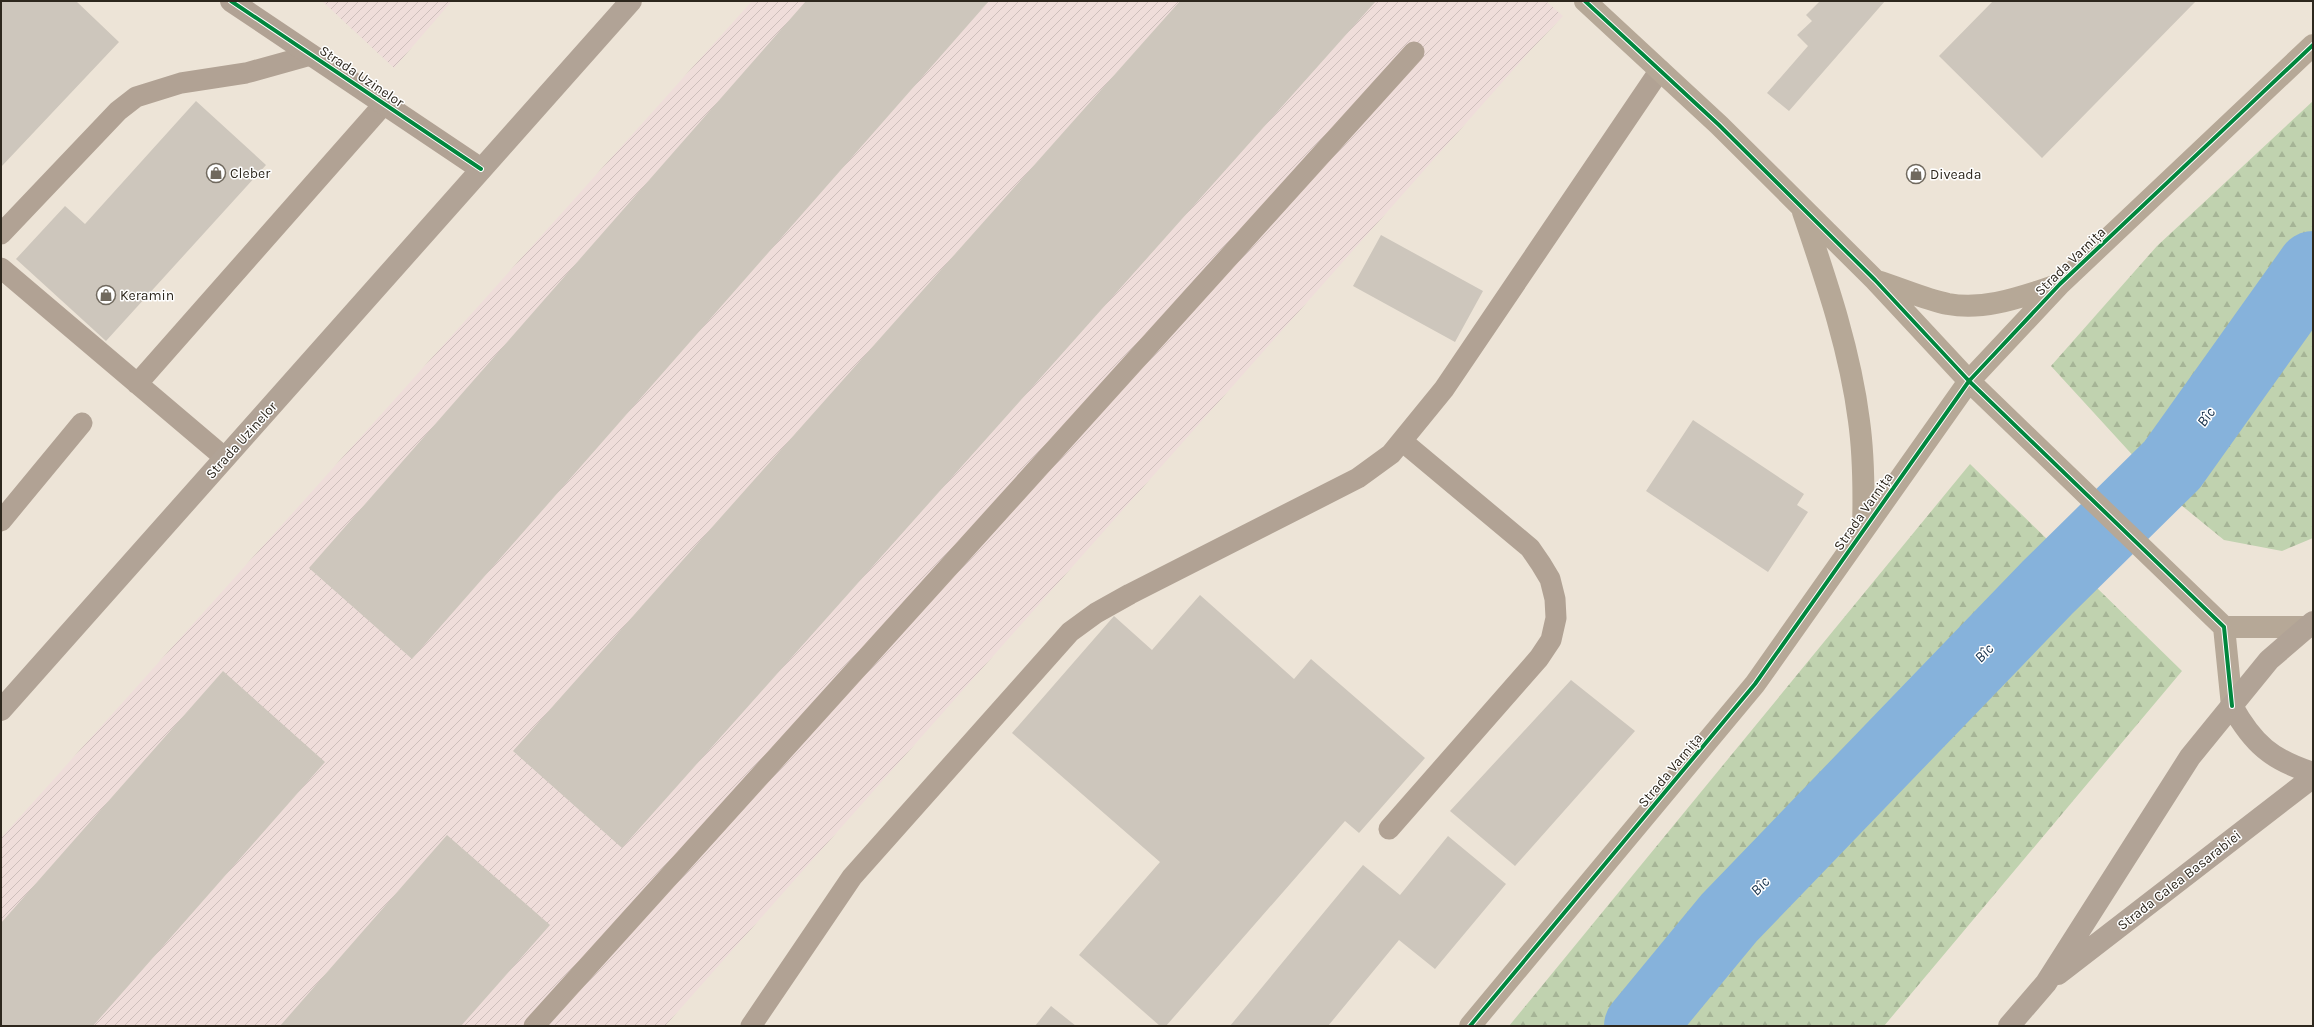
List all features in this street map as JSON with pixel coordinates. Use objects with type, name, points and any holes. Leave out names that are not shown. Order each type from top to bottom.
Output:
[{"type":"main road","name":"Strada Uzinelor","points":[[1,710],[631,1]]},
{"type":"main road","name":"Strada Calea Basarabiei","points":[[2009,1026],[2046,983],[2190,757],[2269,660],[2311,626]]},
{"type":"main road","points":[[2232,706],[2244,728],[2264,750],[2289,765],[2313,774]]},
{"type":"main road","name":"Strada Calea Basarabiei","points":[[2046,983],[2313,777]]},
{"type":"street","name":"Strada Uzinelor","points":[[231,1],[481,169]]},
{"type":"street","points":[[1585,1],[1660,70],[1801,207],[1875,280],[1969,381],[2224,627],[2232,706]]},
{"type":"street","name":"Strada Varnița","points":[[1470,1026],[1755,684],[1969,381],[2060,284],[2313,45]]},
{"type":"street","points":[[1801,207],[1829,290],[1848,360],[1859,420],[1864,481],[1863,530]]},
{"type":"street","points":[[1875,280],[1947,304],[1976,306],[2004,302],[2060,284]]},
{"type":"street","points":[[2224,627],[2311,626]]},
{"type":"lane","points":[[534,1026],[1414,52]]},
{"type":"lane","points":[[1,234],[118,111],[136,96],[180,83],[246,73],[311,55]]},
{"type":"lane","points":[[751,1026],[852,877],[1070,632],[1096,612],[1358,478],[1391,454],[1444,389],[1660,70]]},
{"type":"lane","points":[[137,384],[384,104]]},
{"type":"lane","points":[[1,268],[225,458]]},
{"type":"lane","points":[[1,521],[82,423]]},
{"type":"lane","points":[[1389,829],[1539,658],[1551,640],[1556,618],[1555,599],[1550,580],[1530,548],[1402,441]]},
{"type":"shaded area","points":[[322,1],[452,1],[394,68]]},
{"type":"shaded area","points":[[752,1],[1546,1],[1563,16],[1529,52],[665,1026],[1,1026],[1,838]]},
{"type":"green space","points":[[2313,101],[2313,538],[2282,551],[2224,540],[2170,496],[2051,366],[2157,246]]},
{"type":"green space","points":[[1970,464],[2182,671],[1884,1026],[1509,1026]]},
{"type":"building","points":[[1,1],[76,1],[119,42],[1,167]]},
{"type":"building","points":[[806,1],[989,1],[412,659],[309,568]]},
{"type":"building","points":[[1180,1],[1376,1],[622,848],[513,751]]},
{"type":"building","points":[[1820,1],[1885,1],[1789,111],[1767,93],[1808,46],[1797,35],[1812,21],[1806,15]]},
{"type":"building","points":[[1993,1],[2196,1],[2042,158],[1939,56]]},
{"type":"building","points":[[196,101],[266,165],[106,341],[16,259],[65,206],[85,224]]},
{"type":"building","points":[[1381,235],[1483,291],[1455,342],[1353,286]]},
{"type":"building","points":[[1693,420],[1804,494],[1797,505],[1808,512],[1768,572],[1646,491]]},
{"type":"building","points":[[1200,595],[1294,679],[1311,659],[1425,758],[1359,833],[1345,821],[1166,1026],[1160,1026],[1079,955],[1160,862],[1012,733],[1114,616],[1152,650]]},
{"type":"building","points":[[223,671],[325,762],[93,1026],[1,1026],[1,923]]},
{"type":"building","points":[[1571,680],[1635,731],[1515,866],[1450,811]]},
{"type":"building","points":[[447,835],[550,925],[461,1026],[280,1026]]},
{"type":"building","points":[[1448,836],[1506,884],[1435,969],[1399,940],[1328,1026],[1230,1026],[1363,865],[1400,895]]},
{"type":"building","points":[[1051,1006],[1076,1026],[1035,1026]]},
{"type":"waterway","name":"Bîc","points":[[1640,1026],[1729,918],[2048,587],[2172,465],[2313,267]]},
{"type":"cycle path","points":[[231,1],[481,169]]},
{"type":"cycle path","points":[[1585,1],[1719,125],[1875,280],[1969,381],[2224,627],[2232,706]]},
{"type":"cycle path","points":[[1470,1026],[1755,684],[1969,381],[2060,284],[2313,45]]},
{"type":"place","name":"Cleber","points":[[216,173]]},
{"type":"place","name":"Diveada","points":[[1916,174]]},
{"type":"place","name":"Keramin","points":[[106,295]]}]
